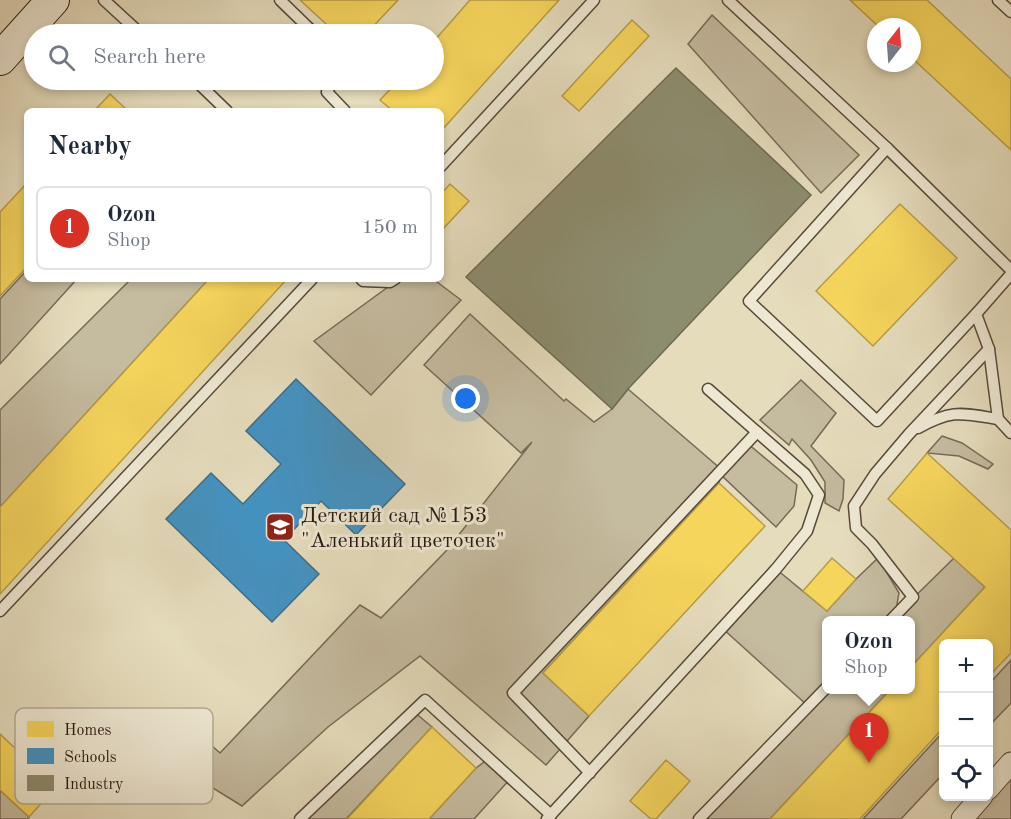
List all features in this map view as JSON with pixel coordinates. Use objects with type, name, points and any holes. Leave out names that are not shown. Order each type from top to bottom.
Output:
[{"type":"main road","points":[[31,24],[53,0]]},
{"type":"main road","points":[[0,59],[24,32]]},
{"type":"street","points":[[993,783],[1011,763]]},
{"type":"street","points":[[962,819],[978,801]]},
{"type":"lane","points":[[104,0],[130,24]]},
{"type":"lane","points":[[280,0],[305,24]]},
{"type":"lane","points":[[444,163],[594,0]]},
{"type":"lane","points":[[728,0],[887,148],[1011,272],[976,314],[877,421],[749,301],[887,148]]},
{"type":"lane","points":[[998,0],[1011,12]]},
{"type":"lane","points":[[205,90],[224,108]]},
{"type":"lane","points":[[328,90],[327,92],[342,108]]},
{"type":"lane","points":[[0,611],[309,282]]},
{"type":"lane","points":[[976,314],[989,349],[998,419],[1011,433]]},
{"type":"lane","points":[[896,616],[913,597],[872,544],[856,528],[854,506],[875,474],[909,434],[989,349]]},
{"type":"lane","points":[[300,819],[425,700],[549,817],[591,773],[776,569],[807,531],[819,495],[805,474],[708,389]]},
{"type":"lane","points":[[909,434],[935,419],[956,413],[998,419]]},
{"type":"lane","points":[[591,773],[513,693],[757,432]]},
{"type":"lane","points":[[699,819],[822,692]]},
{"type":"shaded area","points":[[712,15],[859,155],[821,193],[688,44]]},
{"type":"shaded area","points":[[24,273],[24,282],[74,282],[0,364],[0,299]]},
{"type":"shaded area","points":[[128,282],[206,282],[0,507],[0,410]]},
{"type":"shaded area","points":[[395,282],[437,282],[461,300],[371,395],[314,341]]},
{"type":"shaded area","points":[[470,314],[564,401],[566,399],[594,422],[612,409],[628,389],[721,469],[747,443],[797,485],[794,506],[776,527],[721,475],[719,483],[543,673],[589,716],[546,765],[420,656],[328,727],[242,806],[213,788],[213,747],[220,753],[360,605],[381,618],[446,551],[532,442],[521,453],[424,365]]},
{"type":"shaded area","points":[[801,380],[836,413],[811,446],[844,480],[843,499],[839,511],[825,503],[825,482],[811,460],[792,439],[789,445],[760,420]]},
{"type":"shaded area","points":[[942,436],[962,443],[993,464],[988,469],[959,456],[927,453]]},
{"type":"shaded area","points":[[878,558],[899,593],[896,610],[890,616],[822,616],[822,694],[886,694],[770,819],[700,819],[808,706],[722,628],[776,569],[827,611]]},
{"type":"shaded area","points":[[954,558],[985,587],[915,663],[915,616],[895,616]]},
{"type":"shaded area","points":[[1011,660],[1011,703],[993,722],[993,693],[993,680]]},
{"type":"shaded area","points":[[413,711],[432,727],[346,819],[300,819]]},
{"type":"shaded area","points":[[939,736],[939,778],[901,819],[863,819]]},
{"type":"shaded area","points":[[488,759],[511,778],[474,819],[429,819],[476,768]]},
{"type":"shaded area","points":[[1011,773],[1011,819],[967,819],[984,801],[993,801],[993,792]]},
{"type":"shaded area","points":[[0,790],[29,817],[28,819],[0,819]]},
{"type":"building: Homes","points":[[300,0],[398,0],[375,24],[326,24]]},
{"type":"building: Homes","points":[[470,0],[559,0],[444,128],[444,108],[389,108],[380,100],[390,90],[444,90],[444,30]]},
{"type":"building: Homes","points":[[850,0],[927,0],[1011,79],[1011,150],[921,66],[921,18],[869,18]]},
{"type":"building: Homes","points":[[632,20],[649,36],[579,111],[562,96]]},
{"type":"building: Homes","points":[[110,94],[125,108],[97,108]]},
{"type":"building: Homes","points":[[450,184],[469,201],[444,228],[444,191]]},
{"type":"building: Homes","points":[[24,186],[24,270],[0,296],[0,212]]},
{"type":"building: Homes","points":[[900,204],[957,258],[873,346],[816,291]]},
{"type":"building: Homes","points":[[206,282],[284,282],[0,594],[0,507]]},
{"type":"building: Homes","points":[[927,453],[1011,530],[1011,653],[993,672],[993,639],[939,639],[939,732],[860,819],[770,819],[886,694],[915,694],[915,663],[985,587],[888,499]]},
{"type":"building: Homes","points":[[719,483],[765,526],[589,716],[543,673]]},
{"type":"building: Homes","points":[[832,558],[856,579],[827,611],[803,591]]},
{"type":"building: Homes","points":[[432,727],[476,768],[429,819],[347,819]]},
{"type":"building: Homes","points":[[0,734],[15,748],[15,804],[0,790]]},
{"type":"building: Homes","points":[[666,760],[690,781],[656,819],[651,819],[630,801]]},
{"type":"building: Homes","points":[[15,804],[41,804],[29,817]]},
{"type":"building: Schools","points":[[296,379],[405,484],[356,535],[321,501],[284,540],[319,574],[272,622],[166,519],[211,473],[243,504],[281,464],[246,431]]},
{"type":"building: Industry","points":[[676,68],[811,195],[628,389],[612,409],[466,277]]},
{"type":"place","name":"Детский сад №153 \"Аленький цветочек\"","points":[[280,527]]},
{"type":"place","name":"Ozon","points":[[869,763]]}]
